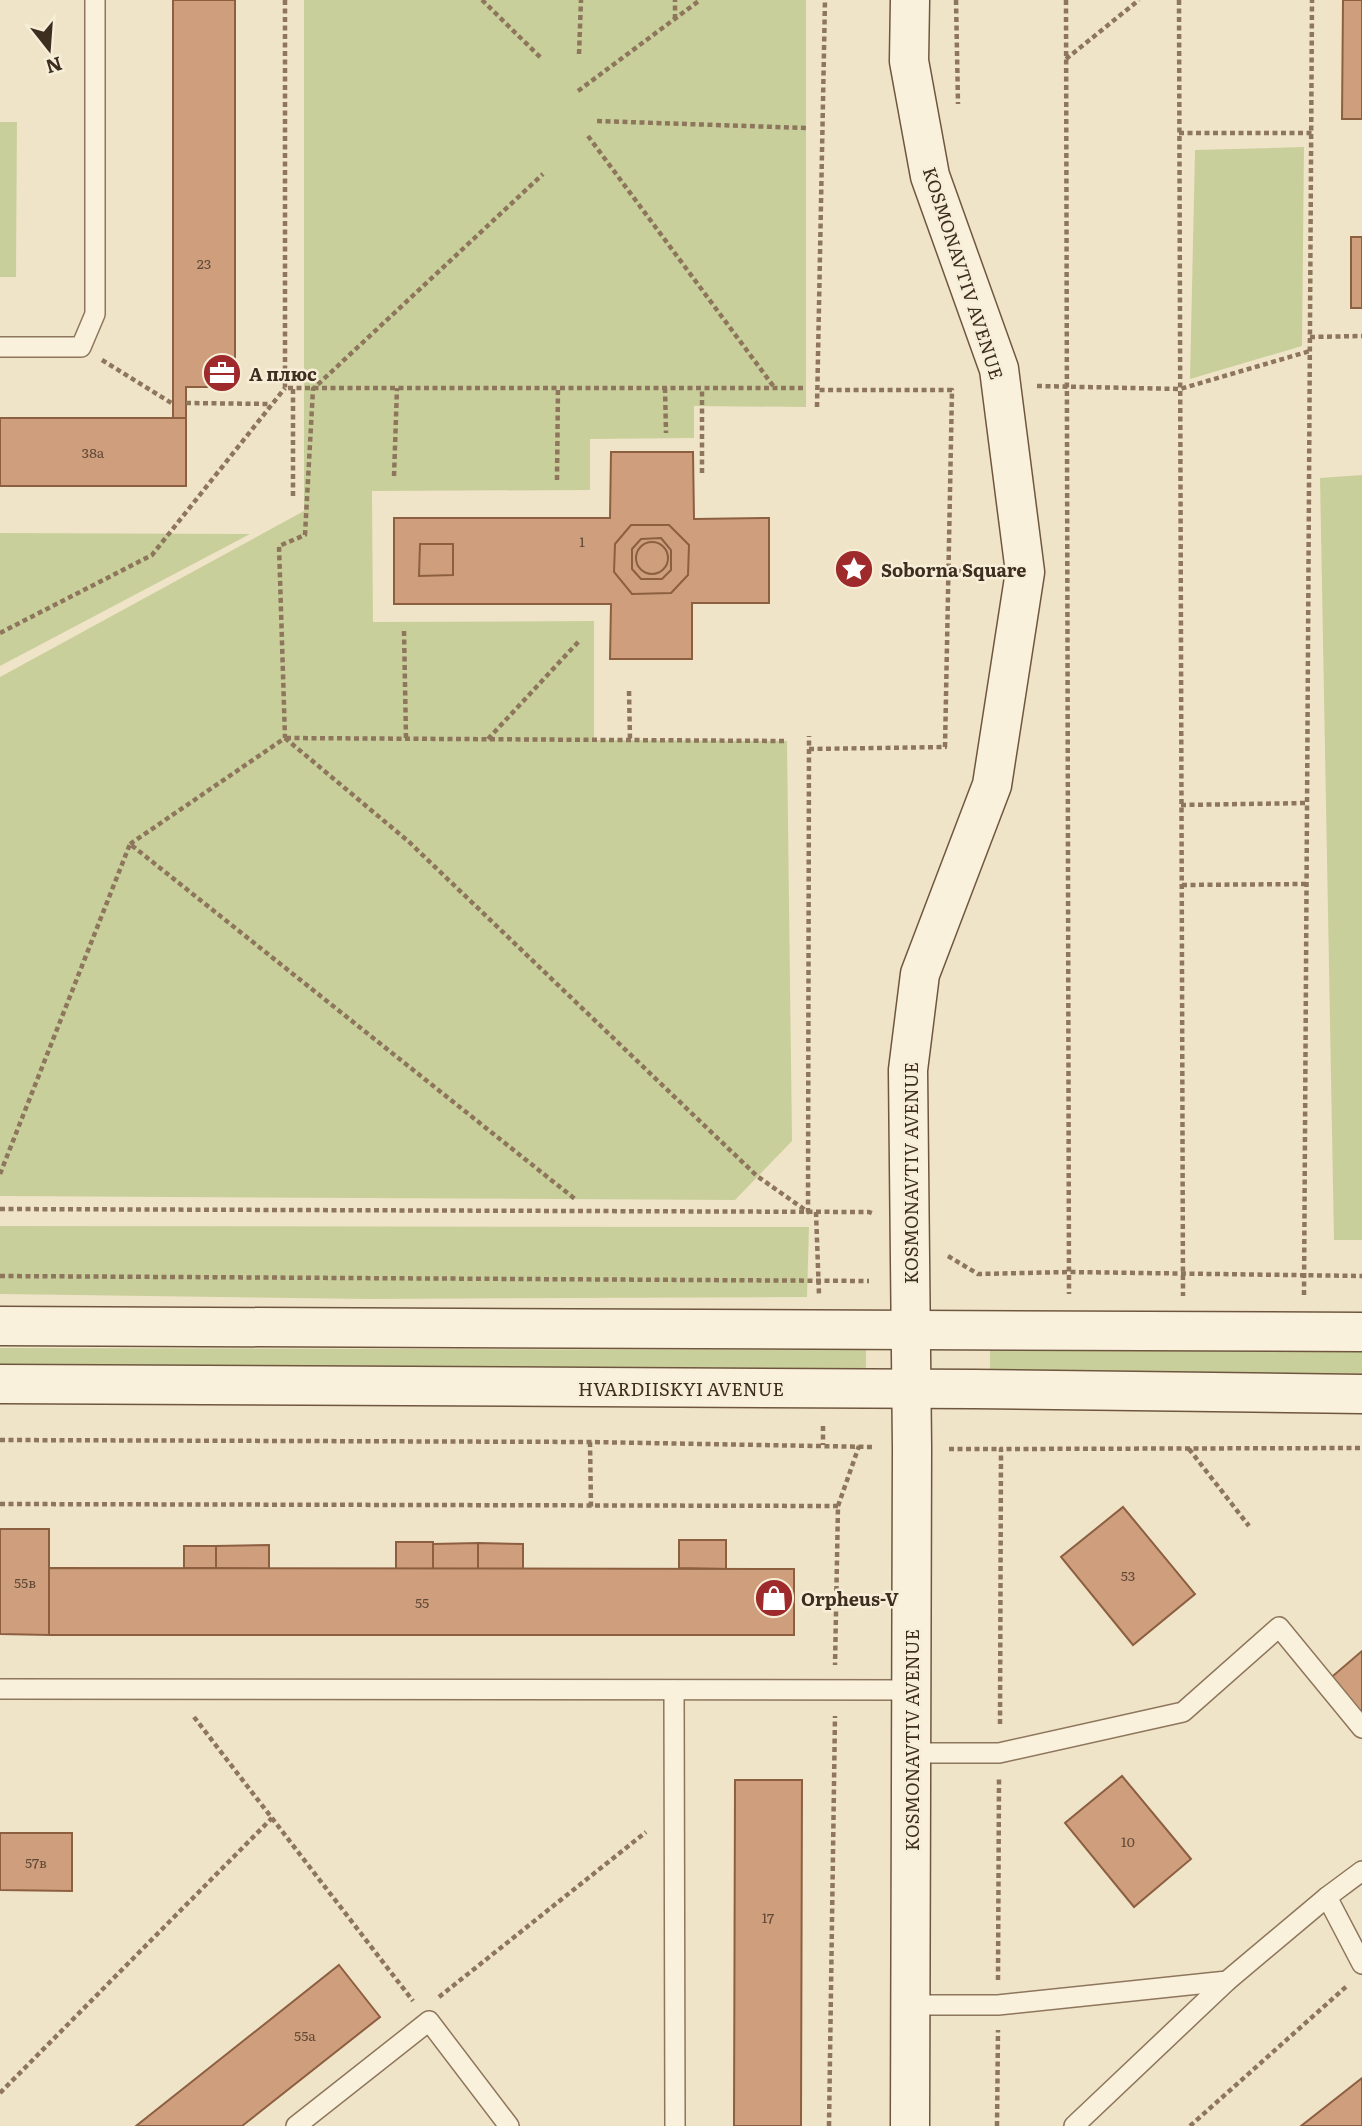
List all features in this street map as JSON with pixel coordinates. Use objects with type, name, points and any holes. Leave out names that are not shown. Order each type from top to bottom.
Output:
[{"type":"main road","name":"KOSMONAVTIV AVENUE","points":[[910,0],[909,61],[930,176],[999,369],[1025,572],[992,785],[920,974],[908,1070],[912,1448],[910,2126]]},
{"type":"main road","points":[[0,1325],[1362,1332]]},
{"type":"main road","name":"HVARDIISKYI AVENUE","points":[[0,1384],[1362,1394]]},
{"type":"lane","points":[[0,347],[82,347],[94,314],[95,0]]},
{"type":"lane","points":[[911,1753],[999,1753],[1183,1712],[1279,1626],[1362,1728]]},
{"type":"lane","points":[[0,1689],[911,1690]]},
{"type":"lane","points":[[674,1690],[675,2126]]},
{"type":"lane","points":[[1074,2126],[1227,1980],[1362,1871]]},
{"type":"lane","points":[[1328,1896],[1362,1964]]},
{"type":"lane","points":[[911,2005],[998,2005],[1227,1980]]},
{"type":"lane","points":[[296,2126],[425,2016],[509,2126]]},
{"type":"path","points":[[0,633],[152,555],[285,388],[285,0]]},
{"type":"path","points":[[482,0],[541,58]]},
{"type":"path","points":[[579,54],[581,0]]},
{"type":"path","points":[[675,0],[675,19]]},
{"type":"path","points":[[578,91],[700,0]]},
{"type":"path","points":[[817,407],[825,0]]},
{"type":"path","points":[[956,0],[958,105]]},
{"type":"path","points":[[1066,0],[1069,1295]]},
{"type":"path","points":[[1066,59],[1139,0]]},
{"type":"path","points":[[1179,0],[1183,1297]]},
{"type":"path","points":[[1304,1296],[1312,0]]},
{"type":"path","points":[[597,121],[806,128]]},
{"type":"path","points":[[1179,133],[1312,133]]},
{"type":"path","points":[[588,136],[775,388]]},
{"type":"path","points":[[543,174],[313,388],[305,535],[279,546],[285,738],[408,841],[757,1177],[808,1212]]},
{"type":"path","points":[[1310,337],[1362,336]]},
{"type":"path","points":[[82,347],[173,404]]},
{"type":"path","points":[[1033,386],[1180,390],[1310,350]]},
{"type":"path","points":[[557,480],[558,387]]},
{"type":"path","points":[[285,388],[806,388]]},
{"type":"path","points":[[293,388],[293,496]]},
{"type":"path","points":[[394,476],[397,388]]},
{"type":"path","points":[[666,388],[666,433]]},
{"type":"path","points":[[702,388],[702,472]]},
{"type":"path","points":[[809,749],[945,747],[946,734],[952,390],[817,390]]},
{"type":"path","points":[[186,403],[272,404]]},
{"type":"path","points":[[404,631],[406,738]]},
{"type":"path","points":[[488,739],[580,640]]},
{"type":"path","points":[[629,691],[630,740]]},
{"type":"path","points":[[808,1212],[809,736]]},
{"type":"path","points":[[0,1174],[130,844],[285,738],[788,741]]},
{"type":"path","points":[[1181,805],[1307,803]]},
{"type":"path","points":[[130,844],[575,1199]]},
{"type":"path","points":[[1182,885],[1307,884]]},
{"type":"path","points":[[0,1209],[870,1212],[978,1273],[1362,1276]]},
{"type":"path","points":[[0,1276],[869,1281]]},
{"type":"path","points":[[0,1440],[590,1442],[1001,1449],[1362,1448]]},
{"type":"path","points":[[590,1442],[591,1507]]},
{"type":"path","points":[[829,2126],[838,1506],[859,1446]]},
{"type":"path","points":[[1189,1448],[1248,1526]]},
{"type":"path","points":[[997,2126],[1001,1449]]},
{"type":"path","points":[[0,1504],[838,1506]]},
{"type":"path","points":[[173,1689],[425,2016],[674,1810]]},
{"type":"path","points":[[0,2093],[272,1818]]},
{"type":"path","points":[[1190,2126],[1352,1982]]},
{"type":"green space","points":[[304,0],[806,0],[806,407],[694,406],[694,438],[590,439],[590,490],[372,491],[373,622],[594,621],[594,740],[787,741],[792,1141],[735,1200],[0,1196],[0,677],[304,511]]},
{"type":"green space","points":[[0,122],[17,122],[16,277],[0,277]]},
{"type":"green space","points":[[1304,147],[1302,346],[1190,379],[1195,150]]},
{"type":"green space","points":[[1362,475],[1362,1240],[1334,1240],[1320,478]]},
{"type":"green space","points":[[0,533],[250,534],[0,666]]},
{"type":"green space","points":[[0,1226],[809,1227],[807,1297],[369,1299],[0,1294]]},
{"type":"green space","points":[[990,1347],[1362,1347],[1362,1375],[990,1374]]},
{"type":"green space","points":[[0,1348],[866,1350],[866,1370],[0,1368]]},
{"type":"building","points":[[173,0],[235,0],[235,387],[186,387],[186,418],[173,418]]},
{"type":"building","points":[[1343,0],[1362,0],[1362,119],[1342,119]]},
{"type":"building","points":[[1351,237],[1362,237],[1362,308],[1351,308]]},
{"type":"building","points":[[0,418],[186,418],[186,486],[0,486]]},
{"type":"building","points":[[611,452],[693,452],[694,519],[769,518],[769,603],[692,603],[692,659],[610,659],[611,604],[394,604],[394,518],[610,518]]},
{"type":"building","points":[[631,525],[669,525],[689,545],[688,575],[671,593],[632,594],[614,572],[615,544]]},
{"type":"building","points":[[661,538],[671,550],[671,570],[662,579],[641,579],[632,569],[632,549],[641,539]]},
{"type":"building","points":[[652,542],[663,547],[668,558],[663,569],[652,574],[641,569],[636,558],[641,547]]},
{"type":"building","points":[[420,544],[453,544],[453,575],[419,576]]},
{"type":"building","points":[[1123,1507],[1195,1594],[1133,1645],[1061,1557]]},
{"type":"building","points":[[0,1529],[49,1529],[49,1635],[0,1634]]},
{"type":"building","points":[[679,1540],[726,1540],[726,1569],[679,1568]]},
{"type":"building","points":[[396,1542],[433,1542],[433,1569],[396,1569]]},
{"type":"building","points":[[478,1543],[478,1569],[433,1569],[433,1544]]},
{"type":"building","points":[[478,1543],[523,1544],[523,1569],[478,1569]]},
{"type":"building","points":[[269,1545],[269,1569],[216,1568],[216,1546]]},
{"type":"building","points":[[184,1546],[216,1546],[216,1568],[184,1568]]},
{"type":"building","points":[[49,1568],[794,1569],[794,1635],[49,1635]]},
{"type":"building","points":[[1362,1651],[1362,1722],[1327,1681]]},
{"type":"building","points":[[1122,1776],[1191,1859],[1134,1907],[1065,1823]]},
{"type":"building","points":[[735,1780],[802,1780],[801,2126],[734,2126]]},
{"type":"building","points":[[0,1833],[72,1833],[72,1891],[0,1890]]},
{"type":"building","points":[[339,1965],[380,2017],[242,2126],[136,2126]]},
{"type":"building","points":[[1362,2078],[1362,2126],[1301,2126]]},
{"type":"place","name":"А плюс","points":[[222,373]]},
{"type":"place","name":"Soborna Square","points":[[854,569]]},
{"type":"place","name":"Orpheus-V","points":[[774,1598]]}]
